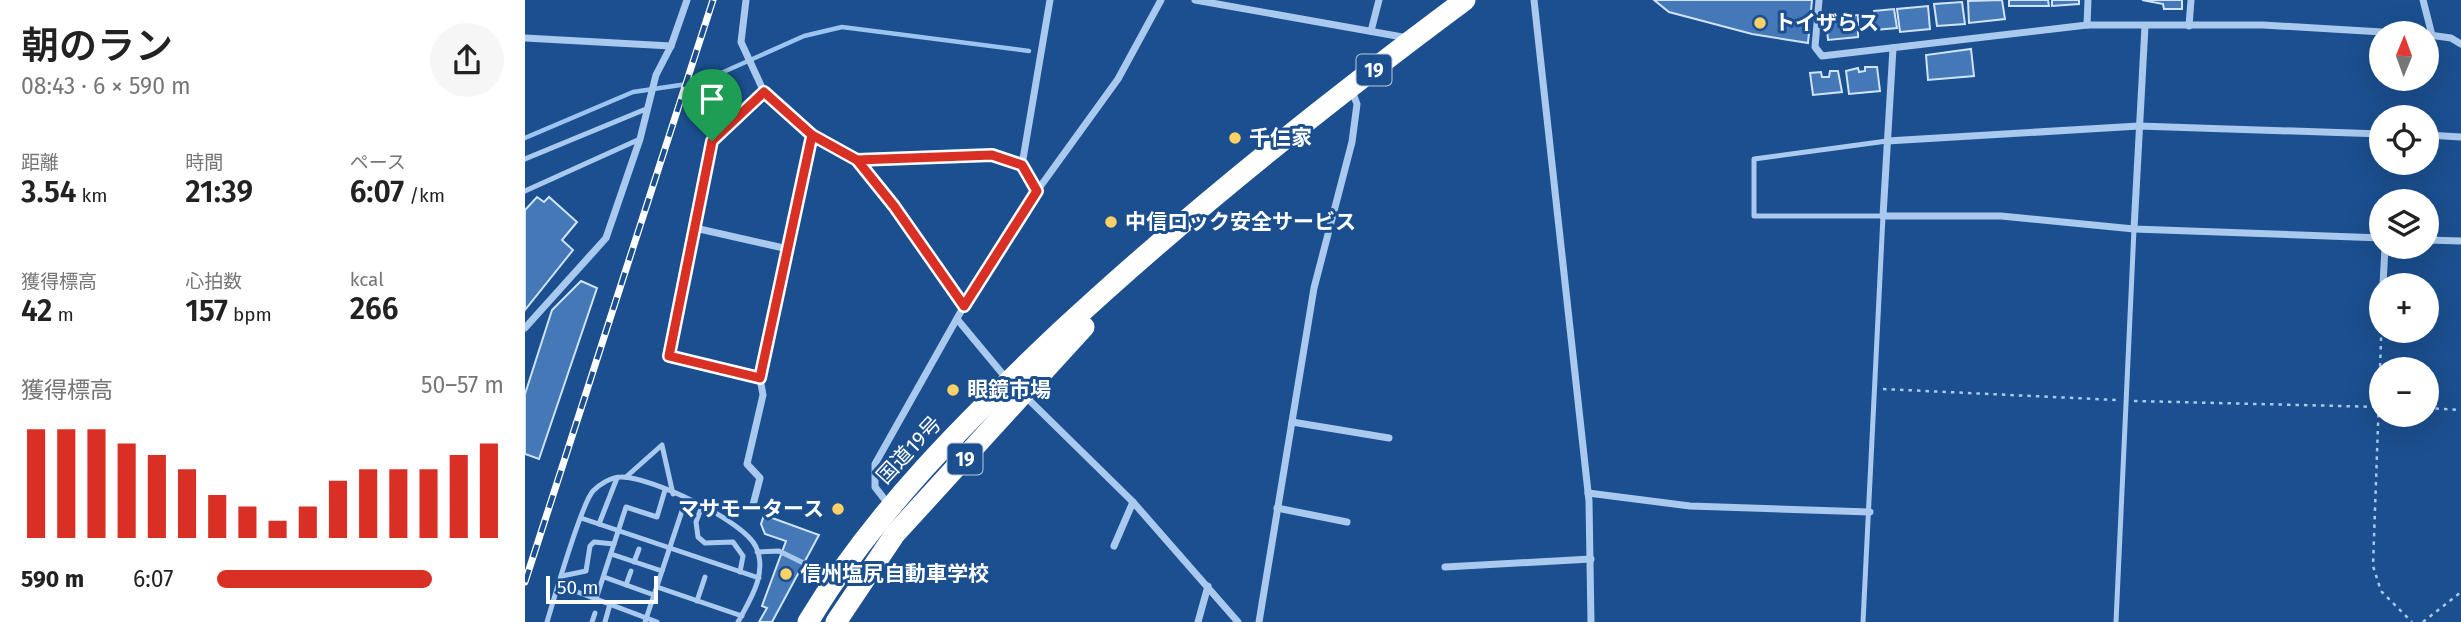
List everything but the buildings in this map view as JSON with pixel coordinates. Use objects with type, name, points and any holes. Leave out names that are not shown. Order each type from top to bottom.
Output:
[{"type":"highway","name":"国道19号","points":[[808,622],[834,578],[890,507],[1104,305],[1127,270],[1465,0]]},
{"type":"highway","name":"国道19号","points":[[836,622],[906,523],[1015,388]]},
{"type":"street","points":[[525,328],[605,238],[640,139],[656,75],[671,46],[687,0]]},
{"type":"street","points":[[746,0],[741,42],[764,92],[812,135],[857,160],[894,206],[964,306]]},
{"type":"street","points":[[1037,191],[1022,165],[1050,0]]},
{"type":"street","points":[[906,523],[876,487],[876,464],[964,306],[1037,191],[1118,79],[1160,1],[1151,0]]},
{"type":"street","points":[[1195,0],[1413,39]]},
{"type":"street","points":[[1371,31],[1379,0]]},
{"type":"street","points":[[1534,0],[1588,493],[1591,622]]},
{"type":"street","points":[[1819,0],[1815,47],[1822,57],[2087,25],[2263,26],[2369,31]]},
{"type":"street","points":[[2087,25],[2088,0]]},
{"type":"street","points":[[2189,26],[2190,0]]},
{"type":"street","points":[[2423,0],[2427,21]]},
{"type":"street","points":[[2134,229],[2145,26]]},
{"type":"street","points":[[2439,36],[2451,38],[2461,44]]},
{"type":"street","points":[[525,38],[671,46]]},
{"type":"street","points":[[1892,48],[1883,216],[2001,216],[2134,229],[2369,238]]},
{"type":"street","points":[[1259,622],[1314,288],[1352,142],[1357,104],[1351,90]]},
{"type":"street","points":[[760,378],[669,356],[712,141],[764,92]]},
{"type":"street","points":[[1887,141],[2139,126],[2369,134]]},
{"type":"street","points":[[753,505],[760,478],[747,464],[763,395],[760,378],[812,135]]},
{"type":"street","points":[[2439,136],[2461,137]]},
{"type":"street","points":[[695,228],[788,249]]},
{"type":"street","points":[[2439,240],[2461,241]]},
{"type":"street","points":[[957,319],[1015,388],[1133,502],[1238,622]]},
{"type":"street","points":[[1291,422],[1389,438]]},
{"type":"street","points":[[1588,493],[1690,506],[1870,512]]},
{"type":"street","points":[[1114,546],[1133,502]]},
{"type":"street","points":[[1277,508],[1347,522]]},
{"type":"street","points":[[1445,567],[1591,559]]},
{"type":"street","points":[[1198,622],[1208,586]]},
{"type":"lane","points":[[525,159],[646,109]]},
{"type":"lane","points":[[525,191],[640,139]]},
{"type":"lane","points":[[1863,622],[1883,216],[1754,216],[1753,159],[1887,141]]},
{"type":"lane","points":[[2116,622],[2134,229]]},
{"type":"lane","points":[[626,477],[662,445],[673,494]]},
{"type":"lane","points":[[550,621],[559,585],[591,493],[617,478],[626,477],[686,499],[738,525],[749,535],[757,552],[759,578],[740,619],[657,587]]},
{"type":"lane","points":[[599,524],[617,478]]},
{"type":"lane","points":[[596,599],[626,508],[657,517],[665,491]]},
{"type":"lane","points":[[646,620],[686,499]]},
{"type":"lane","points":[[702,506],[696,522],[698,537],[705,542],[733,542],[743,556],[740,572]]},
{"type":"lane","points":[[581,517],[759,578]]},
{"type":"lane","points":[[562,576],[586,572],[590,546],[594,542],[614,544]]},
{"type":"lane","points":[[634,562],[639,549]]},
{"type":"lane","points":[[757,552],[779,551],[834,578]]},
{"type":"lane","points":[[611,554],[662,571]]},
{"type":"lane","points":[[626,585],[631,570]]},
{"type":"lane","points":[[604,576],[654,594]]},
{"type":"lane","points":[[697,601],[705,577]]},
{"type":"lane","points":[[559,585],[657,622]]},
{"type":"lane","points":[[605,622],[610,604]]},
{"type":"lane","points":[[592,622],[595,613]]},
{"type":"path","points":[[857,160],[992,155],[1022,165]]},
{"type":"path","points":[[1876,389],[2127,401],[2369,407]]},
{"type":"path","points":[[2439,409],[2461,410]]},
{"type":"path","points":[[2377,427],[2374,566],[2382,591],[2413,622]]},
{"type":"path","points":[[2423,622],[2461,592]]},
{"type":"waterway","points":[[525,138],[633,92],[701,82],[804,36],[842,27],[1029,51]]},
{"type":"railway","points":[[525,582],[713,0]]},
{"type":"place","name":"トイザらス","points":[[1760,23]]},
{"type":"place","name":"千仁家","points":[[1235,138]]},
{"type":"place","name":"中信ロック安全サービス","points":[[1111,222]]},
{"type":"place","name":"眼鏡市場","points":[[953,390]]},
{"type":"place","name":"マサモータース","points":[[838,509]]},
{"type":"place","name":"信州塩尻自動車学校","points":[[786,574]]},
{"type":"route","points":[[712,141],[669,356],[760,378],[812,135],[857,160],[894,206],[964,306],[1037,191],[1022,165],[992,155],[857,160],[812,135],[764,92],[712,141]]}]
